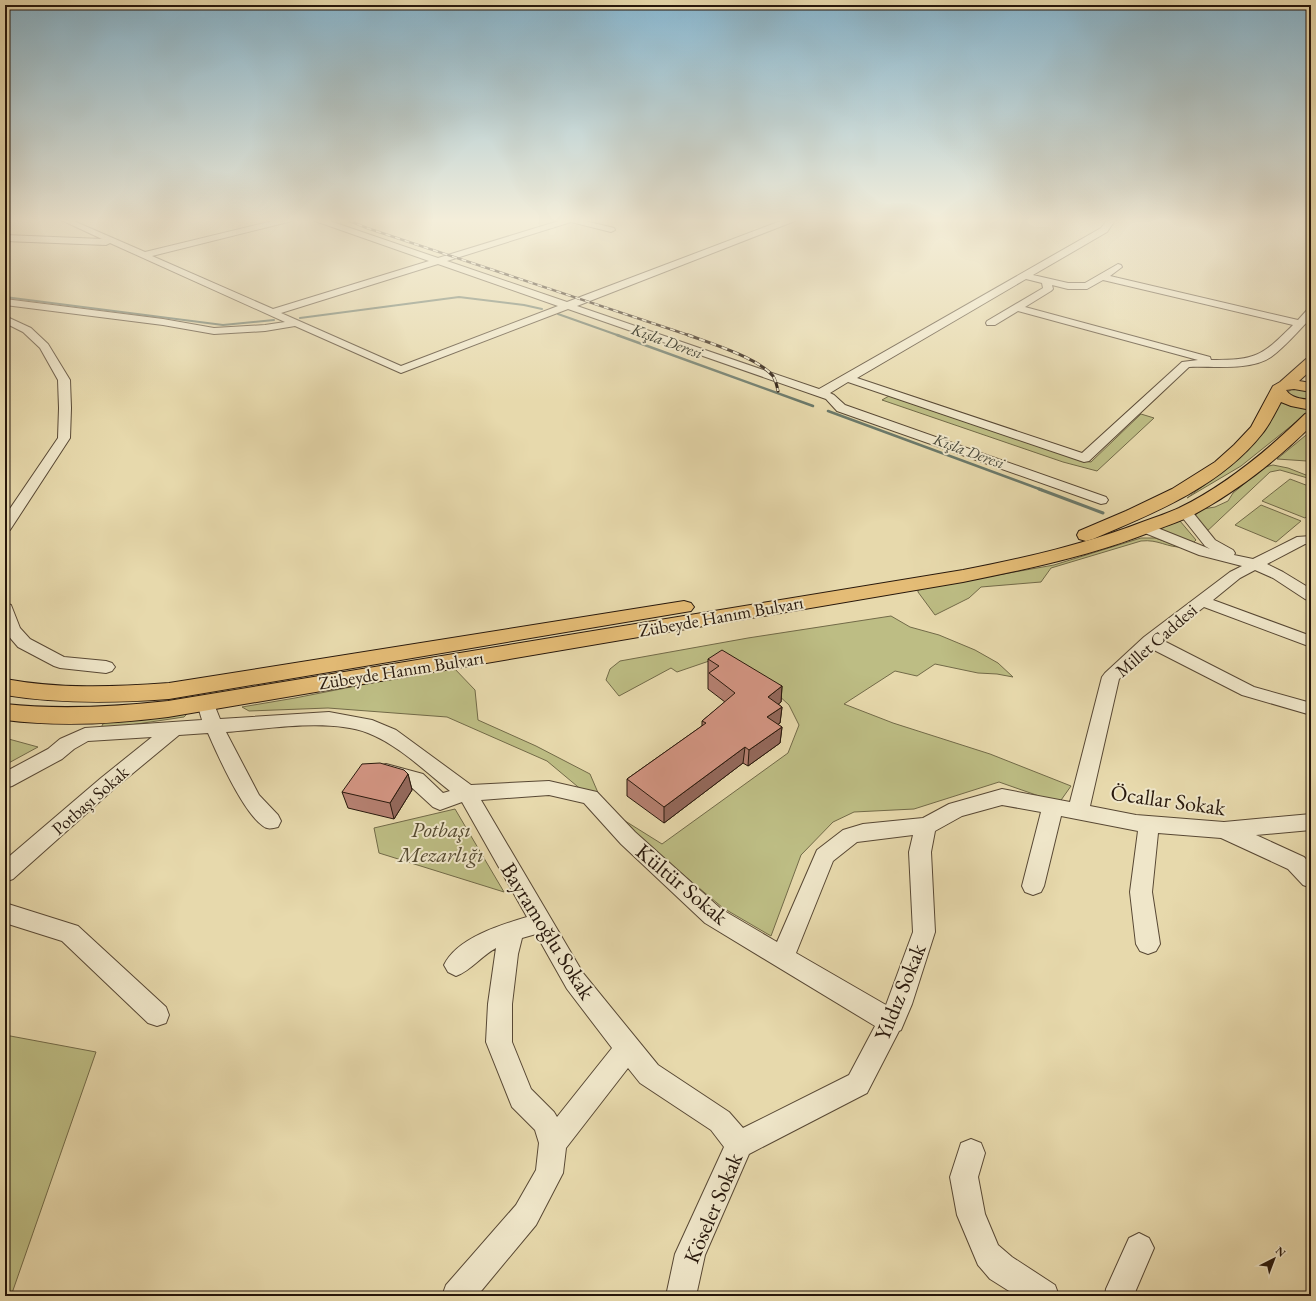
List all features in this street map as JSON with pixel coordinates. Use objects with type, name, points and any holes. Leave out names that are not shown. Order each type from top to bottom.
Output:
[{"type":"highway","name":"Zübeyde Hanım Bulvarı","points":[[5,687],[70,695],[110,695],[169,691],[983,558],[1042,547],[1085,535],[1120,520],[1166,499],[1207,476],[1232,455],[1257,429],[1282,389],[1311,362]]},
{"type":"highway","points":[[1311,388],[1299,385],[1282,389],[1288,400],[1311,405]]},
{"type":"highway","name":"Zübeyde Hanım Bulvarı","points":[[5,712],[34,716],[90,728],[120,715],[206,703],[964,576],[1034,562],[1126,535],[1185,512],[1230,484],[1263,460],[1311,417]]},
{"type":"highway","points":[[90,728],[110,695]]},
{"type":"street","points":[[200,280],[400,370],[634,280]]},
{"type":"street","points":[[273,312],[377,280]]},
{"type":"street","points":[[491,280],[830,397],[841,408],[1101,500]]},
{"type":"street","points":[[820,394],[1019,280]]},
{"type":"street","points":[[1041,280],[1068,286],[1087,286],[1097,280]]},
{"type":"street","points":[[1114,280],[1299,323]]},
{"type":"street","points":[[991,323],[1048,289],[1046,281]]},
{"type":"street","points":[[5,302],[163,322],[214,331],[265,328],[297,323]]},
{"type":"street","points":[[1017,308],[1221,363]]},
{"type":"street","points":[[847,378],[1084,458],[1186,364],[1236,363],[1253,360],[1266,355],[1311,312]]},
{"type":"street","points":[[5,319],[27,330],[44,346],[64,380],[65,408],[64,438],[5,527]]},
{"type":"street","points":[[1185,512],[1210,542],[1236,559]]},
{"type":"street","points":[[1145,528],[1204,552],[1254,564],[1278,575],[1308,592]]},
{"type":"street","name":"Millet Caddesi","points":[[1078,812],[1111,677],[1150,641],[1235,575],[1302,540],[1311,540]]},
{"type":"street","points":[[1202,600],[1311,642]]},
{"type":"street","points":[[5,608],[12,629],[24,644],[60,662],[106,667]]},
{"type":"street","points":[[1150,641],[1248,691],[1311,709]]},
{"type":"street","points":[[206,703],[226,752],[252,800],[271,821]]},
{"type":"street","name":"Bayramoğlu Sokak","points":[[90,728],[215,727],[329,718],[372,727],[404,745],[467,793],[575,981],[649,1074],[720,1121],[740,1144]]},
{"type":"street","points":[[5,781],[55,754],[76,748],[85,743],[90,728]]},
{"type":"street","name":"Potbaşı Sokak","points":[[5,873],[108,783],[175,728]]},
{"type":"street","name":"Kültür Sokak","points":[[366,771],[385,771],[416,779],[440,802],[467,793],[550,788],[590,797],[628,838],[713,916],[892,1022]]},
{"type":"street","points":[[782,957],[825,856],[850,836],[863,832],[926,826],[956,810],[1002,797],[1078,812]]},
{"type":"street","points":[[1033,886],[1053,807]]},
{"type":"street","name":"Öcallar Sokak","points":[[1078,812],[1149,824],[1224,830],[1296,864],[1311,879]]},
{"type":"street","points":[[1224,830],[1311,822]]},
{"type":"street","points":[[1148,944],[1141,892],[1149,824]]},
{"type":"street","name":"Yıldız Sokak","points":[[740,1144],[858,1084],[892,1022],[900,1004],[924,932],[920,852],[926,826]]},
{"type":"street","points":[[5,913],[70,933],[158,1015]]},
{"type":"street","points":[[456,964],[480,945],[513,931],[541,923]]},
{"type":"street","points":[[457,1296],[526,1215],[549,1173],[553,1142],[545,1121],[521,1098],[499,1042],[500,1004],[505,961],[513,931]]},
{"type":"street","points":[[553,1142],[607,1076],[628,1047]]},
{"type":"street","name":"Köseler Sokak","points":[[681,1296],[690,1254],[740,1144]]},
{"type":"street","points":[[971,1153],[964,1177],[971,1214],[988,1255],[1001,1268],[1044,1296]]},
{"type":"street","points":[[1120,1296],[1121,1289],[1139,1248]]},
{"type":"green space","points":[[1292,389],[1311,391],[1311,402],[1301,400],[1288,394],[1288,392]]},
{"type":"green space","points":[[889,396],[1082,461],[1091,462],[1141,414],[1154,418],[1097,471],[1063,462],[882,400]]},
{"type":"green space","points":[[1282,399],[1311,410],[1241,466],[1187,498],[1234,463],[1265,425]]},
{"type":"green space","points":[[1311,431],[1311,458],[1307,461],[1277,459]]},
{"type":"green space","points":[[1273,465],[1288,468],[1311,477],[1311,479],[1280,470],[1270,472],[1203,535],[1194,516],[1203,509],[1215,507],[1228,501],[1233,493],[1265,467]]},
{"type":"green space","points":[[1290,479],[1311,487],[1311,513],[1305,518],[1262,501]]},
{"type":"green space","points":[[1261,505],[1301,521],[1276,542],[1235,525]]},
{"type":"green space","points":[[1180,521],[1196,540],[1192,544],[1157,529]]},
{"type":"green space","points":[[1141,538],[1155,538],[1183,547],[1153,541],[1141,541],[1051,568],[1041,582],[981,587],[969,598],[935,615],[918,592],[918,589],[1054,565]]},
{"type":"green space","points":[[891,616],[910,627],[939,635],[975,650],[998,663],[1013,677],[978,673],[935,664],[917,676],[895,671],[844,704],[893,723],[990,754],[1071,786],[1059,803],[999,782],[914,809],[854,812],[833,822],[801,855],[771,936],[723,908],[547,761],[447,717],[328,708],[249,711],[242,707],[453,667],[475,690],[478,720],[536,746],[590,774],[599,795],[622,819],[662,844],[788,753],[799,725],[789,705],[776,693],[715,659],[677,672],[671,668],[619,696],[606,680],[610,669],[620,661],[748,638]]},
{"type":"green space","points":[[188,713],[184,717],[103,729],[102,725],[107,721]]},
{"type":"green space","points":[[5,738],[38,747],[5,765]]},
{"type":"green space","name":"Potbaşı Mezarlığı","points":[[455,809],[504,892],[379,853],[374,828]]},
{"type":"green space","points":[[5,1035],[96,1052],[11,1296],[5,1296]]},
{"type":"building","points":[[722,650],[782,686],[768,697],[782,707],[767,717],[782,727],[749,750],[745,747],[664,807],[627,779],[706,723],[702,721],[735,693],[709,673],[719,666],[708,659]]},
{"type":"building","points":[[380,763],[404,770],[408,774],[390,803],[342,792],[362,764]]},
{"type":"waterway","name":"Kışla Deresi","points":[[5,297],[223,325],[274,320]]},
{"type":"waterway","name":"Kışla Deresi","points":[[300,318],[459,297],[524,305],[542,309]]},
{"type":"waterway","name":"Kışla Deresi","points":[[558,314],[620,336]]},
{"type":"waterway","name":"Kışla Deresi","points":[[617,335],[813,406]]},
{"type":"waterway","name":"Kışla Deresi","points":[[828,411],[1042,490]]},
{"type":"waterway","name":"Kışla Deresi","points":[[1039,489],[1103,513]]},
{"type":"railway","points":[[522,280],[688,335]]},
{"type":"railway","points":[[688,335],[745,357],[766,369],[773,376],[778,391]]}]
